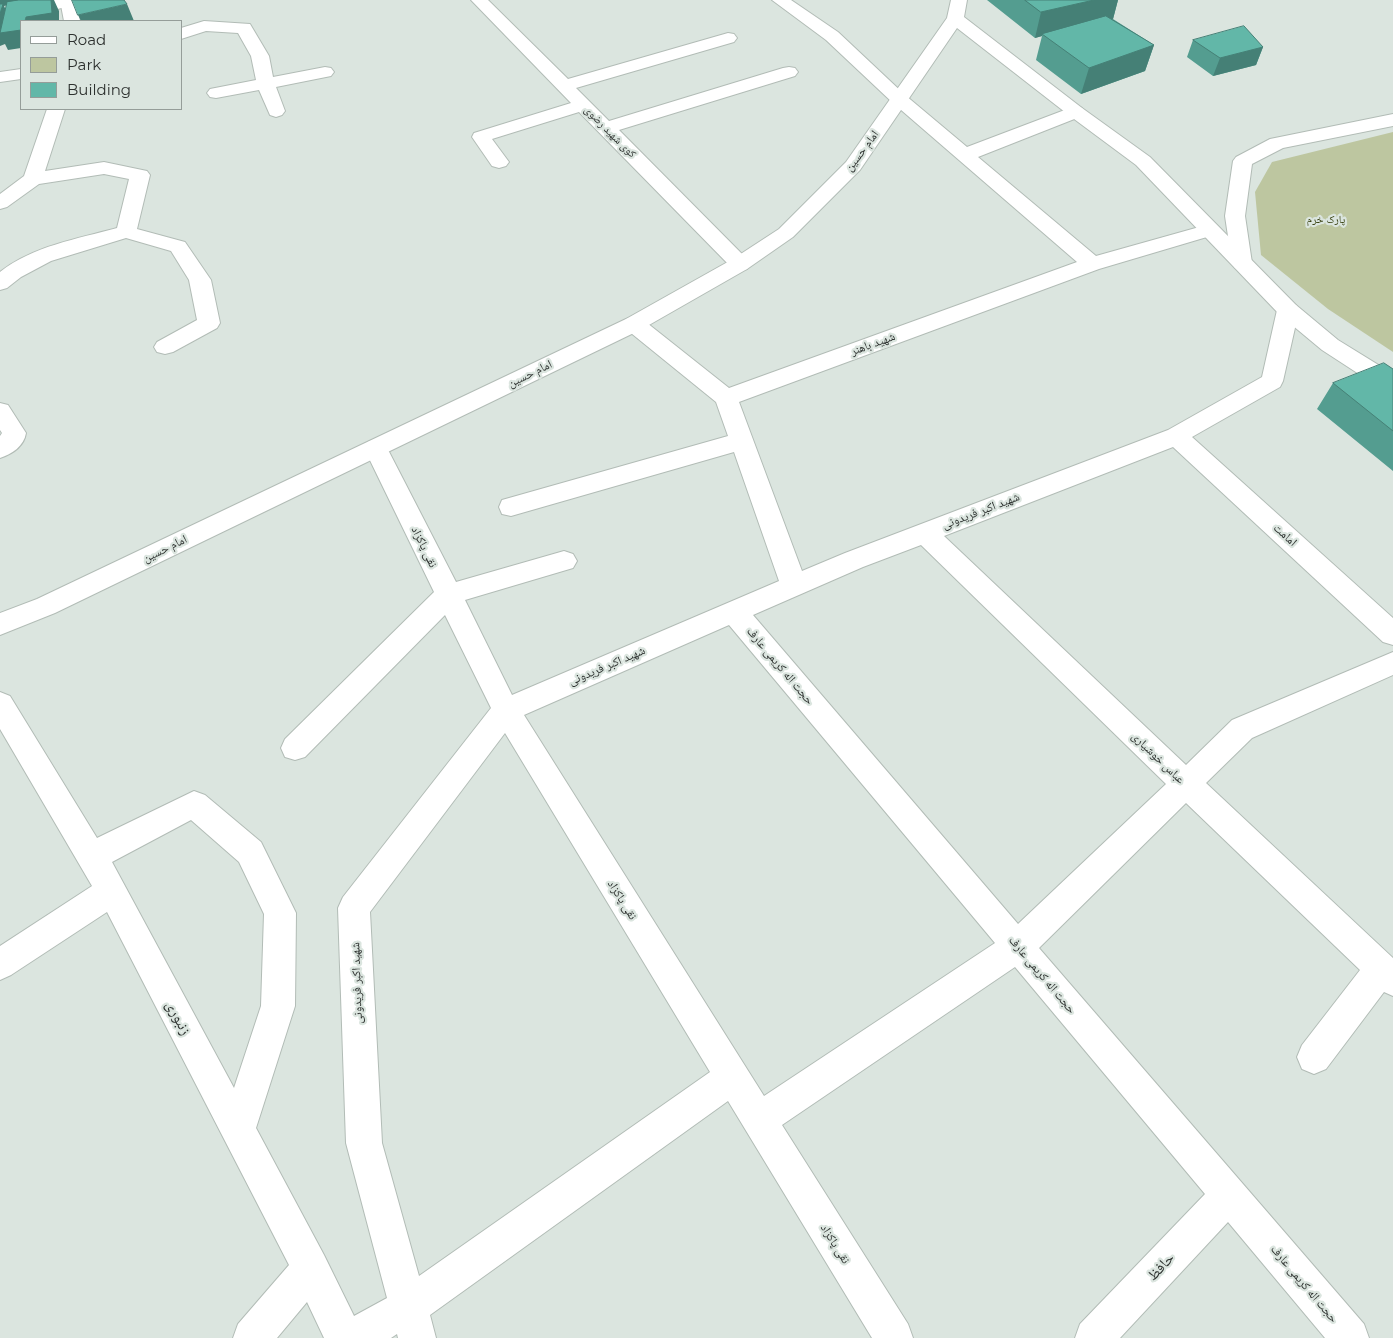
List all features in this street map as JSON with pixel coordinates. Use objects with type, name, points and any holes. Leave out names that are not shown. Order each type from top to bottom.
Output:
[{"type":"street","points":[[0,18],[70,0],[72,20]]},
{"type":"street","name":"کوی شهید رضوی","points":[[479,0],[740,264]]},
{"type":"street","points":[[780,0],[832,36],[900,99],[1092,264]]},
{"type":"street","points":[[957,9],[1076,112],[1143,161],[1288,310],[1330,345],[1393,385]]},
{"type":"street","name":"امام حسین","points":[[0,624],[46,606],[634,324],[740,264],[786,234],[853,166],[900,99],[957,9]]},
{"type":"street","points":[[182,34],[204,26],[244,28],[260,56],[266,83],[276,111]]},
{"type":"street","points":[[564,86],[728,38]]},
{"type":"street","points":[[216,93],[325,72]]},
{"type":"street","points":[[607,128],[789,72]]},
{"type":"street","points":[[0,76],[20,74]]},
{"type":"street","points":[[499,162],[481,137],[583,105]]},
{"type":"street","points":[[33,179],[56,110]]},
{"type":"street","points":[[965,155],[1076,112]]},
{"type":"street","points":[[1242,263],[1235,216],[1243,161],[1277,143],[1393,120]]},
{"type":"street","points":[[0,204],[33,179],[104,168],[140,175],[126,232]]},
{"type":"street","name":"شهید باهنر","points":[[726,398],[1092,264],[1210,230]]},
{"type":"street","points":[[0,283],[11,273],[57,250],[126,232],[178,247],[200,280],[209,323],[165,347]]},
{"type":"street","name":"شهید اکبر فریدونی","points":[[413,1322],[364,1143],[354,908],[506,710],[794,586],[1176,436],[1272,381],[1288,310]]},
{"type":"street","points":[[634,324],[726,398],[794,586]]},
{"type":"street","points":[[0,411],[14,433],[12,439],[0,450]]},
{"type":"street","name":"امامت","points":[[1176,436],[1393,634]]},
{"type":"street","points":[[511,507],[742,442]]},
{"type":"street","name":"نقی پاکزاد","points":[[376,448],[506,710],[894,1338]]},
{"type":"street","name":"عباس خوشیاری","points":[[925,533],[1387,974]]},
{"type":"street","points":[[295,748],[448,595],[564,561]]},
{"type":"street","name":"حجت اله کریمی عارف","points":[[734,612],[1350,1338]]},
{"type":"street","points":[[759,1120],[1018,946],[1242,729],[1393,663]]},
{"type":"street","name":"زنبوری","points":[[3,715],[112,892],[311,1268],[344,1338]]},
{"type":"street","points":[[91,857],[194,804],[250,852],[280,913],[278,1006],[238,1129]]},
{"type":"street","points":[[0,964],[112,892]]},
{"type":"street","points":[[1314,1057],[1387,974]]},
{"type":"street","points":[[353,1338],[413,1322],[732,1077]]},
{"type":"street","name":"حافظ","points":[[1094,1338],[1228,1195]]},
{"type":"street","points":[[252,1338],[311,1268]]},
{"type":"green space","name":"پارک خرم","points":[[1393,132],[1393,352],[1328,309],[1261,255],[1255,192],[1272,162]]},
{"type":"building","points":[[51,0],[52,13],[26,17],[25,20],[20,20],[20,30],[0,33],[7,2]]},
{"type":"building","points":[[72,0],[124,0],[127,4],[78,15]]},
{"type":"building","points":[[1025,0],[1094,0],[1041,12]]},
{"type":"building","points":[[1106,16],[1154,45],[1089,68],[1042,34]]},
{"type":"building","points":[[1244,26],[1263,47],[1220,58],[1193,40]]},
{"type":"building","points":[[1384,363],[1393,369],[1393,431],[1333,383]]}]
